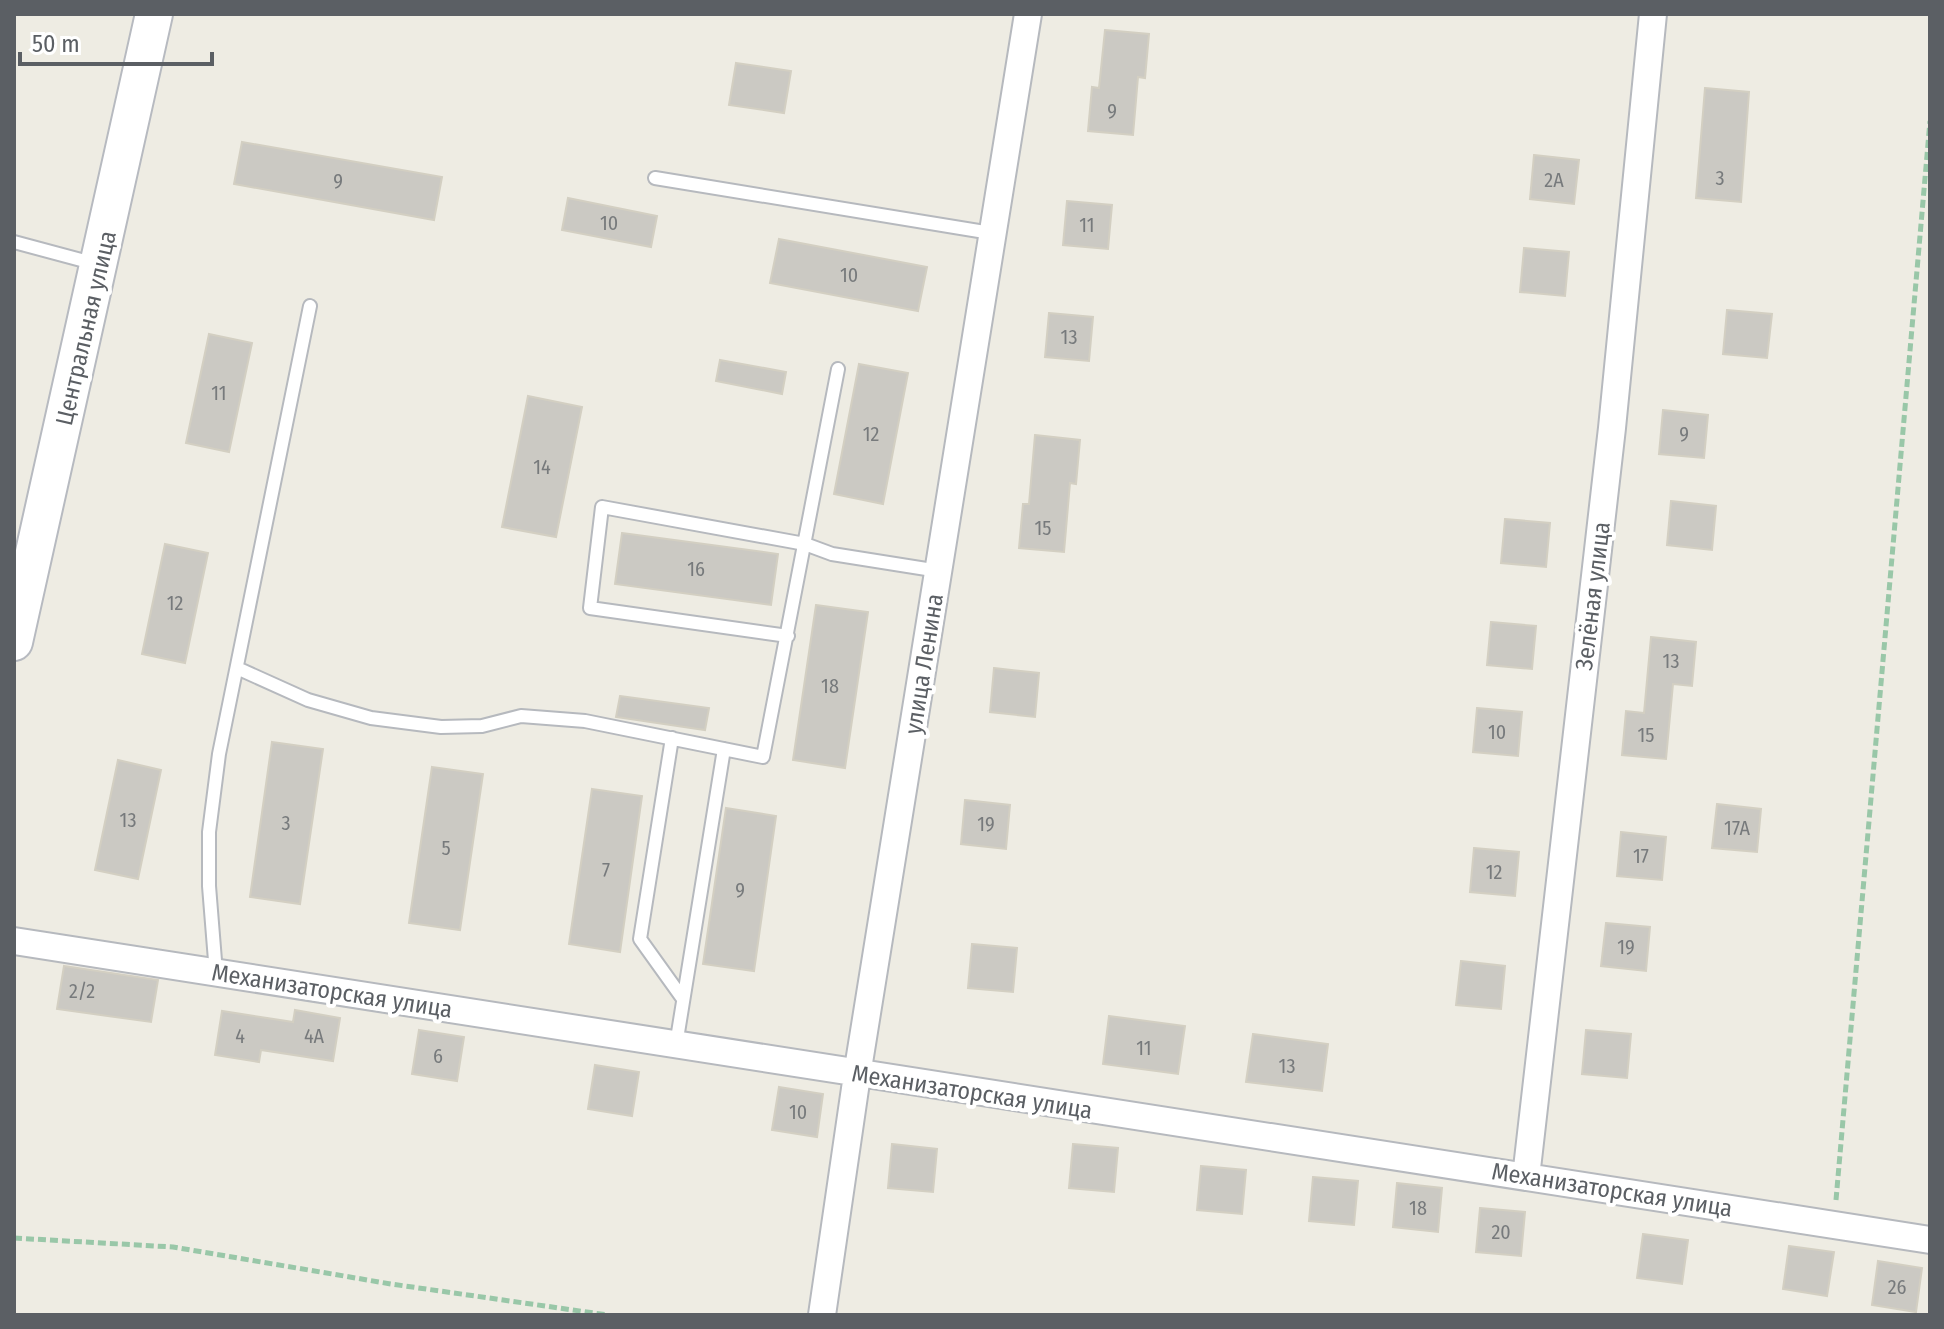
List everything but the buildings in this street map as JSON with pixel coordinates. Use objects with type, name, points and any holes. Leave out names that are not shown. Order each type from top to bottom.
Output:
[{"type":"street","name":"Центральная улица","points":[[14,642],[154,14]]},
{"type":"street","name":"улица Ленина","points":[[822,1315],[857,1075],[1028,14]]},
{"type":"street","name":"Зелёная улица","points":[[1526,1177],[1612,428],[1653,14]]},
{"type":"street","name":"Механизаторская улица","points":[[14,941],[857,1075],[1930,1240]]},
{"type":"lane","points":[[655,178],[991,233]]},
{"type":"lane","points":[[14,242],[100,265]]},
{"type":"lane","points":[[216,973],[209,886],[209,832],[219,754],[310,306]]},
{"type":"lane","points":[[237,668],[308,700],[371,718],[441,727],[482,726],[521,716],[585,721],[763,757],[838,369]]},
{"type":"lane","points":[[788,636],[590,608],[602,507],[805,544],[832,554],[939,571]]},
{"type":"lane","points":[[672,738],[640,939],[683,999]]},
{"type":"lane","points":[[676,1045],[724,749]]},
{"type":"path","points":[[1833,1225],[1930,121]]},
{"type":"path","points":[[14,1238],[173,1247],[391,1284],[608,1315]]}]
